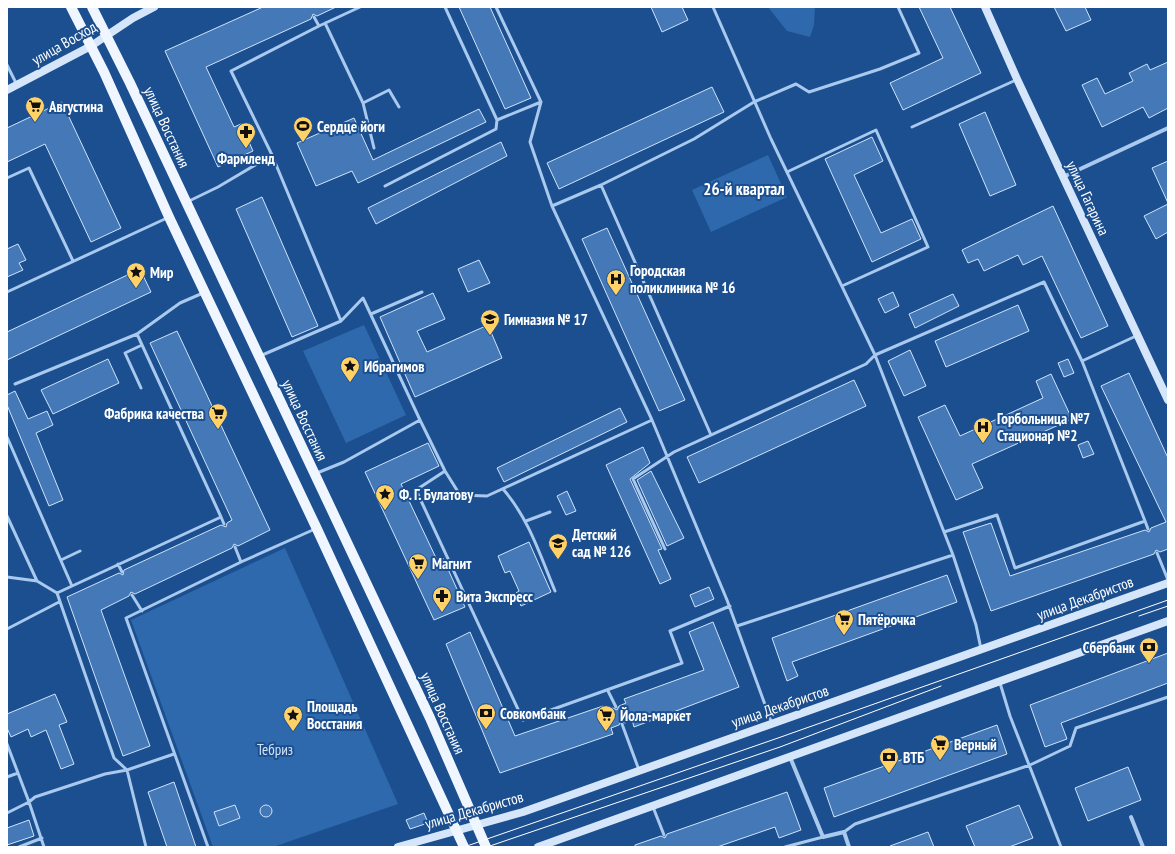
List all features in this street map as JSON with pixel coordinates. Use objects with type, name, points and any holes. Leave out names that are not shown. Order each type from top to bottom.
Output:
[{"type":"main road","points":[[71,7],[104,72],[169,217],[317,528],[464,847]]},
{"type":"main road","name":"улица Восстания","points":[[92,7],[107,35],[430,718],[486,847]]},
{"type":"main road","name":"улица Восход","points":[[7,90],[90,46],[133,18],[154,7]]},
{"type":"main road","name":"улица Гагарина","points":[[985,7],[1017,80],[1168,400]]},
{"type":"main road","name":"улица Декабристов","points":[[398,847],[523,812],[981,651],[1168,582]]},
{"type":"main road","points":[[538,847],[1168,621]]},
{"type":"street","points":[[1063,177],[1168,128]]},
{"type":"street","points":[[790,756],[823,837],[844,832],[849,847]]},
{"type":"street","points":[[1131,817],[1144,847]]},
{"type":"lane","points":[[341,320],[272,155],[231,71],[325,23],[360,7]]},
{"type":"lane","points":[[385,186],[496,129],[497,120],[445,7]]},
{"type":"lane","points":[[496,7],[541,102],[530,142],[552,206],[652,420],[730,606],[772,724]]},
{"type":"lane","points":[[713,7],[754,102],[875,355],[954,555],[976,625],[981,651]]},
{"type":"lane","points":[[552,206],[601,185],[694,138],[754,102],[796,84],[808,92],[880,69],[919,53],[898,7]]},
{"type":"lane","points":[[314,17],[319,26]]},
{"type":"lane","points":[[325,23],[363,103],[374,148]]},
{"type":"lane","points":[[7,65],[17,85]]},
{"type":"lane","points":[[912,126],[1017,80]]},
{"type":"lane","points":[[363,103],[389,90],[398,107]]},
{"type":"lane","points":[[497,120],[541,102]]},
{"type":"lane","points":[[787,172],[876,130],[928,247],[842,286]]},
{"type":"lane","points":[[186,203],[218,187],[272,155]]},
{"type":"lane","points":[[7,178],[29,168],[73,261]]},
{"type":"lane","points":[[601,185],[711,435]]},
{"type":"lane","points":[[7,292],[169,217]]},
{"type":"lane","points":[[665,549],[634,479],[666,456],[866,364],[875,355],[1044,282],[1082,361],[1148,528]]},
{"type":"lane","points":[[14,384],[137,334],[180,303],[204,292]]},
{"type":"lane","points":[[371,314],[422,292]]},
{"type":"lane","points":[[259,357],[341,320],[363,298],[445,471],[460,495],[487,496],[652,420]]},
{"type":"lane","points":[[137,334],[224,524]]},
{"type":"lane","points":[[1082,361],[1138,335]]},
{"type":"lane","points":[[141,388],[125,353],[142,345]]},
{"type":"lane","points":[[314,475],[344,462],[420,420]]},
{"type":"lane","points":[[7,437],[72,586]]},
{"type":"lane","points":[[445,471],[416,490],[523,720],[682,662],[670,631],[730,606]]},
{"type":"lane","points":[[503,489],[517,505],[526,521],[555,591]]},
{"type":"lane","points":[[526,521],[550,512]]},
{"type":"lane","points":[[944,532],[998,515],[1015,568],[1145,521]]},
{"type":"lane","points":[[7,516],[37,581]]},
{"type":"lane","points":[[57,593],[221,517]]},
{"type":"lane","points":[[208,847],[126,618],[242,562],[317,528]]},
{"type":"lane","points":[[235,547],[242,562]]},
{"type":"lane","points":[[61,560],[80,551]]},
{"type":"lane","points":[[1157,553],[1168,582]]},
{"type":"lane","points":[[736,626],[954,555]]},
{"type":"lane","points":[[118,564],[122,572]]},
{"type":"lane","points":[[7,577],[37,581],[57,593],[114,758],[127,770],[146,847]]},
{"type":"lane","points":[[132,595],[142,611]]},
{"type":"lane","points":[[7,628],[59,602]]},
{"type":"lane","points":[[999,682],[1061,847]]},
{"type":"lane","points":[[608,690],[616,707]]},
{"type":"lane","points":[[844,832],[855,824],[1030,765],[1070,746],[1076,728],[1168,697]]},
{"type":"lane","points":[[622,724],[639,770]]},
{"type":"lane","points":[[7,744],[44,847]]},
{"type":"lane","points":[[7,813],[29,802],[35,797],[105,774],[127,770],[174,754]]},
{"type":"lane","points":[[7,777],[18,773]]},
{"type":"lane","points":[[653,805],[664,835]]},
{"type":"lane","points":[[785,847],[823,837]]},
{"type":"lane","points":[[19,847],[42,838]]},
{"type":"green space","points":[[768,7],[815,7],[814,25],[810,37],[787,31]]},
{"type":"green space","points":[[768,155],[787,197],[711,232],[692,190]]},
{"type":"green space","points":[[364,325],[406,415],[346,443],[303,351]]},
{"type":"green space","name":"Тебриз","points":[[285,548],[398,804],[273,847],[213,847],[131,620]]},
{"type":"building","points":[[263,7],[336,7],[317,16],[313,14],[311,19],[206,67],[234,127],[241,124],[253,151],[218,167],[165,51]]},
{"type":"building","points":[[459,7],[490,7],[531,98],[505,109]]},
{"type":"building","points":[[651,7],[682,7],[688,20],[662,32]]},
{"type":"building","points":[[919,7],[950,7],[981,73],[903,110],[890,83],[943,58]]},
{"type":"building","points":[[1054,7],[1085,7],[1091,20],[1066,31]]},
{"type":"building","points":[[1168,62],[1168,108],[1149,118],[1143,107],[1102,127],[1082,85],[1097,78],[1105,94],[1133,81],[1129,73],[1147,64],[1150,70]]},
{"type":"building","points":[[712,87],[724,112],[559,189],[547,163]]},
{"type":"building","points":[[62,102],[121,228],[91,242],[45,144],[7,162],[7,128]]},
{"type":"building","points":[[479,109],[486,122],[358,183],[352,171],[316,186],[297,143],[354,118],[373,160]]},
{"type":"building","points":[[985,112],[1016,185],[990,196],[959,124]]},
{"type":"building","points":[[872,137],[883,161],[854,175],[881,233],[912,219],[921,239],[872,262],[825,159]]},
{"type":"building","points":[[501,142],[507,156],[376,224],[368,208]]},
{"type":"building","points":[[1168,161],[1168,203],[1152,168]]},
{"type":"building","points":[[262,197],[318,326],[292,337],[236,209]]},
{"type":"building","points":[[1168,204],[1168,232],[1156,239],[1144,216]]},
{"type":"building","points":[[1053,206],[1108,326],[1081,338],[1042,256],[1023,265],[1018,255],[984,271],[978,259],[968,263],[962,250]]},
{"type":"building","points":[[607,228],[685,400],[659,411],[582,239]]},
{"type":"building","points":[[18,244],[26,260],[19,263],[23,270],[7,277],[7,249]]},
{"type":"building","points":[[479,260],[490,283],[468,292],[458,269]]},
{"type":"building","points":[[140,269],[151,292],[7,360],[7,332]]},
{"type":"building","points":[[893,292],[899,306],[885,313],[878,299]]},
{"type":"building","points":[[433,293],[445,319],[417,331],[427,352],[488,325],[502,358],[415,397],[380,317]]},
{"type":"building","points":[[953,294],[959,306],[915,328],[909,314]]},
{"type":"building","points":[[1018,305],[1029,331],[946,367],[935,341]]},
{"type":"building","points":[[177,331],[270,530],[238,546],[234,544],[232,548],[135,594],[131,592],[129,596],[101,610],[150,746],[123,756],[67,597],[119,573],[123,575],[124,570],[221,525],[226,527],[227,523],[232,520],[150,343]]},
{"type":"building","points":[[910,350],[926,386],[904,396],[888,361]]},
{"type":"building","points":[[108,359],[119,383],[53,414],[41,390]]},
{"type":"building","points":[[1068,359],[1074,373],[1064,377],[1058,363]]},
{"type":"building","points":[[1129,373],[1168,458],[1168,549],[1160,552],[1156,550],[1154,554],[991,611],[963,532],[991,523],[1010,576],[1145,530],[1149,532],[1151,528],[1166,522],[1101,386]]},
{"type":"building","points":[[1051,374],[1072,419],[972,464],[983,488],[956,500],[918,417],[945,405],[960,436],[1043,398],[1036,381]]},
{"type":"building","points":[[854,380],[866,406],[699,483],[687,457]]},
{"type":"building","points":[[15,391],[28,419],[47,411],[53,425],[36,433],[63,500],[49,506],[7,405],[7,395]]},
{"type":"building","points":[[620,408],[627,422],[504,482],[497,468]]},
{"type":"building","points":[[1088,441],[1094,454],[1083,458],[1078,445]]},
{"type":"building","points":[[428,443],[439,466],[401,484],[437,560],[443,558],[465,607],[434,620],[365,472]]},
{"type":"building","points":[[643,447],[650,463],[630,479],[662,549],[658,550],[671,579],[660,584],[606,465]]},
{"type":"building","points":[[651,471],[684,538],[667,546],[637,480]]},
{"type":"building","points":[[567,491],[576,511],[566,515],[557,496]]},
{"type":"building","points":[[529,542],[551,592],[521,606],[516,593],[519,591],[510,571],[505,573],[498,556]]},
{"type":"building","points":[[947,575],[957,602],[792,662],[798,676],[787,681],[772,638]]},
{"type":"building","points":[[709,587],[714,599],[695,607],[690,595]]},
{"type":"building","points":[[713,622],[739,687],[634,727],[632,720],[625,723],[621,721],[619,725],[611,728],[613,734],[500,773],[446,644],[470,632],[515,736],[603,706],[605,710],[613,708],[617,710],[619,706],[626,703],[624,699],[704,670],[689,632]]},
{"type":"building","points":[[1168,653],[1168,683],[1061,723],[1067,739],[1045,747],[1030,705]]},
{"type":"building","points":[[55,694],[67,722],[59,725],[74,764],[61,769],[46,730],[31,737],[28,729],[11,737],[7,728],[7,714]]},
{"type":"building","points":[[997,725],[1007,754],[834,817],[824,788]]},
{"type":"building","points":[[1128,767],[1141,800],[1088,821],[1075,788]]},
{"type":"building","points":[[174,782],[196,847],[167,847],[148,792]]},
{"type":"building","points":[[787,792],[801,830],[779,838],[775,827],[717,847],[635,847],[635,845],[661,836],[665,838],[667,834]]},
{"type":"building","points":[[235,805],[240,818],[219,826],[214,812]]},
{"type":"building","points":[[266,805],[270,807],[272,811],[270,815],[266,817],[262,815],[260,811],[262,807]]},
{"type":"building","points":[[1019,805],[1033,838],[1009,847],[975,847],[966,826]]},
{"type":"building","points":[[424,813],[428,823],[410,829],[406,820]]},
{"type":"building","points":[[29,820],[34,836],[7,845],[7,828]]},
{"type":"building","points":[[928,832],[934,847],[890,846]]},
{"type":"tram line","points":[[464,847],[1168,600]]},
{"type":"tram line","points":[[1139,616],[1168,606]]},
{"type":"tram line","points":[[487,847],[780,747],[941,686]]},
{"type":"place","name":"Августина","points":[[35,123]]},
{"type":"place","name":"Сердце йоги","points":[[303,143]]},
{"type":"place","name":"Фармленд","points":[[246,149]]},
{"type":"place","name":"Мир","points":[[136,289]]},
{"type":"place","name":"Городская поликлиника № 16","points":[[616,296]]},
{"type":"place","name":"Гимназия № 17","points":[[490,336]]},
{"type":"place","name":"Ибрагимов","points":[[350,383]]},
{"type":"place","name":"Фабрика качества","points":[[218,430]]},
{"type":"place","name":"Горбольница №7 Стационар №2","points":[[983,444]]},
{"type":"place","name":"Ф. Г. Булатову","points":[[385,511]]},
{"type":"place","name":"Детский сад № 126","points":[[558,560]]},
{"type":"place","name":"Магнит","points":[[418,580]]},
{"type":"place","name":"Вита Экспресс","points":[[442,613]]},
{"type":"place","name":"Пятёрочка","points":[[844,636]]},
{"type":"place","name":"Сбербанк","points":[[1149,664]]},
{"type":"place","name":"Совкомбанк","points":[[486,730]]},
{"type":"place","name":"Площадь Восстания","points":[[293,732]]},
{"type":"place","name":"Йола-маркет","points":[[606,732]]},
{"type":"place","name":"Верный","points":[[940,761]]},
{"type":"place","name":"ВТБ","points":[[889,774]]},
{"type":"district","name":"26-й квартал","points":[[744,189]]}]
